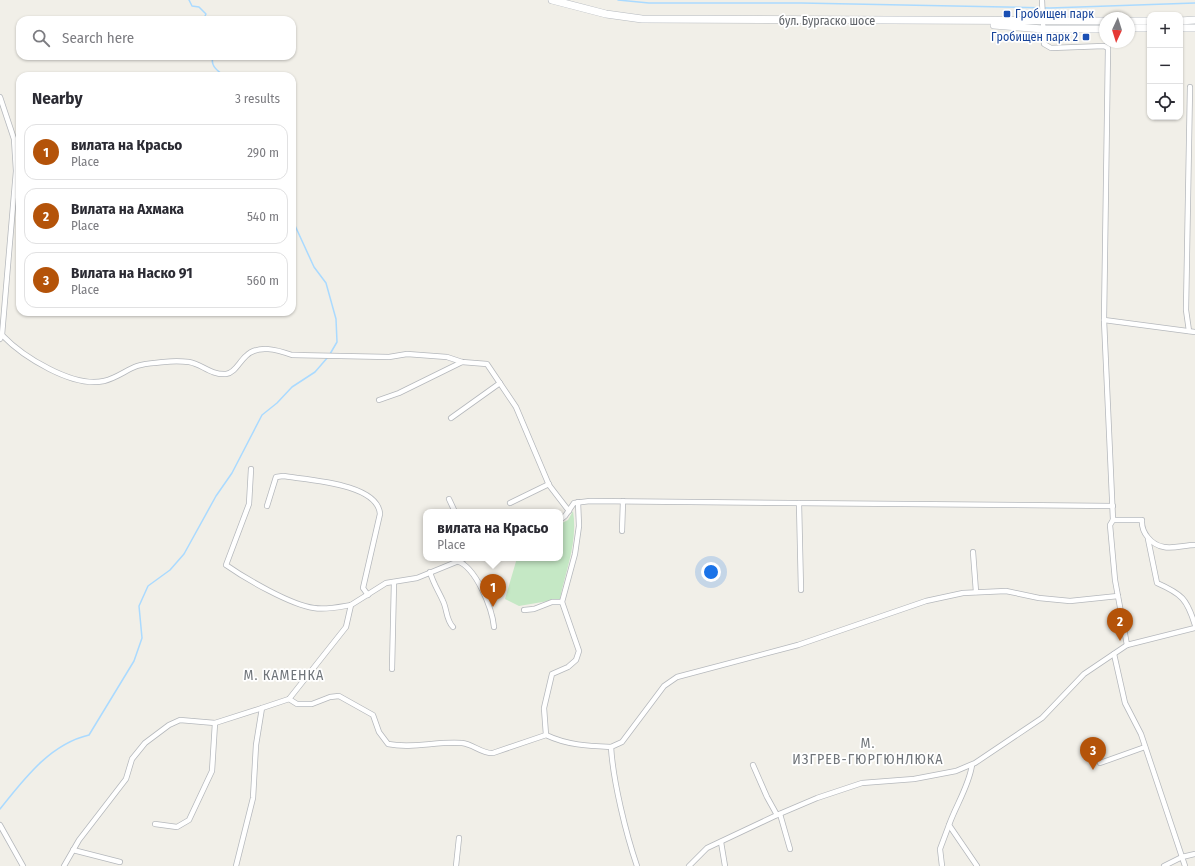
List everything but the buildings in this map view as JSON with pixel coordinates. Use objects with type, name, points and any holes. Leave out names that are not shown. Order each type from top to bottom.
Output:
[{"type":"main road","name":"бул. Бургаско шосе","points":[[552,0],[606,14],[642,19],[952,22],[1041,17],[1099,21]]},
{"type":"main road","points":[[1135,21],[1147,21]]},
{"type":"main road","points":[[952,22],[1042,29],[1099,28]]},
{"type":"main road","points":[[1183,22],[1194,27]]},
{"type":"main road","points":[[1183,28],[1194,27]]},
{"type":"main road","points":[[1135,28],[1147,28]]},
{"type":"street","points":[[1042,2],[1041,17],[1044,44],[1051,48],[1104,46],[1108,48],[1104,320],[1113,506],[1113,520],[1110,525],[1118,596],[1126,645]]},
{"type":"street","points":[[1189,331],[1186,310],[1190,87]]},
{"type":"street","points":[[0,97],[14,138],[16,171],[1,337],[15,349],[39,365],[78,380],[102,382],[120,376],[137,366],[164,362],[190,362],[209,372],[226,374],[233,371],[247,355],[265,349],[279,350],[292,355],[389,357],[407,354],[447,357],[462,362],[487,364],[516,407],[549,484],[569,510]]},
{"type":"street","points":[[1104,320],[1195,332]]},
{"type":"street","points":[[379,400],[399,393],[462,362]]},
{"type":"street","points":[[451,418],[500,383]]},
{"type":"street","points":[[251,469],[249,504],[226,565],[246,579],[302,605],[314,608],[351,605],[386,583],[417,578],[457,561],[475,574],[490,610],[494,627]]},
{"type":"street","points":[[267,506],[276,477],[283,476],[356,488],[376,503],[380,509],[380,514],[363,588],[368,595]]},
{"type":"street","points":[[510,503],[549,484]]},
{"type":"street","points":[[449,498],[454,509]]},
{"type":"street","points":[[563,517],[574,503],[624,501],[1113,506]]},
{"type":"street","points":[[622,531],[624,501]]},
{"type":"street","points":[[546,736],[544,708],[552,674],[568,667],[576,660],[579,651],[562,602],[575,554],[579,526],[578,502]]},
{"type":"street","points":[[799,503],[801,590]]},
{"type":"street","points":[[1113,520],[1142,520],[1142,526],[1148,539],[1157,583],[1175,591],[1189,606],[1195,625]]},
{"type":"street","points":[[1148,539],[1163,547],[1195,545]]},
{"type":"street","points":[[973,552],[976,592]]},
{"type":"street","points":[[430,572],[435,588],[443,601],[450,623],[453,627]]},
{"type":"street","points":[[392,669],[394,582]]},
{"type":"street","points":[[289,699],[297,704],[312,704],[330,697],[339,696],[373,715],[379,732],[388,744],[398,746],[463,743],[486,753],[493,753],[546,736],[579,746],[611,747],[622,742],[664,686],[677,677],[798,645],[926,600],[963,593],[1006,591],[1039,598],[1070,601],[1118,596]]},
{"type":"street","points":[[524,610],[534,609],[552,602],[562,602]]},
{"type":"street","points":[[64,866],[73,850],[126,779],[132,759],[145,743],[169,725],[180,720],[215,723],[289,699],[346,627],[351,605]]},
{"type":"street","points":[[689,866],[708,848],[778,814],[862,783],[914,779],[956,771],[972,765],[1042,718],[1084,674],[1126,645],[1195,628]]},
{"type":"street","points":[[1114,654],[1125,703],[1145,747],[1185,866]]},
{"type":"street","points":[[236,866],[253,798],[256,745],[262,708]]},
{"type":"street","points":[[155,824],[177,827],[189,820],[212,771],[215,723]]},
{"type":"street","points":[[611,747],[612,762],[618,790],[638,865]]},
{"type":"street","points":[[1100,763],[1145,747]]},
{"type":"street","points":[[753,765],[767,797],[778,814],[790,849]]},
{"type":"street","points":[[942,866],[940,849],[956,804],[970,778],[972,765]]},
{"type":"street","points":[[0,825],[23,866]]},
{"type":"street","points":[[949,825],[977,866]]},
{"type":"street","points":[[456,866],[459,838]]},
{"type":"street","points":[[721,842],[725,866]]},
{"type":"street","points":[[73,850],[120,862]]},
{"type":"street","points":[[1164,866],[1182,857],[1195,854]]},
{"type":"green space","points":[[573,511],[573,545],[560,599],[519,606],[505,599],[516,561],[563,561],[563,522],[568,520]]},
{"type":"waterway","points":[[189,0],[192,6],[199,7],[206,14],[205,16]]},
{"type":"waterway","points":[[618,0],[649,3],[801,3],[1050,8],[1195,3]]},
{"type":"waterway","points":[[212,60],[213,65],[219,72]]},
{"type":"waterway","points":[[296,228],[314,267],[326,283],[336,319],[337,342],[330,354]]},
{"type":"waterway","points":[[0,809],[28,775],[50,754],[62,746],[89,735],[134,661],[142,638],[139,606],[148,586],[170,570],[184,554],[216,496],[232,473],[262,415],[277,403],[292,387],[315,372],[328,357]]},
{"type":"place","name":"Гробищен парк","points":[[1007,14]]},
{"type":"place","name":"Гробищен парк 2","points":[[1086,37]]},
{"type":"place","name":"вилата на Красьо","points":[[493,607]]},
{"type":"place","name":"Вилата на Ахмака","points":[[1120,641]]},
{"type":"place","name":"Вилата на Наско 91","points":[[1093,770]]},
{"type":"district","name":"М. КАМЕНКА","points":[[284,675]]},
{"type":"district","name":"М. ИЗГРЕВ-ГЮРГЮНЛЮКА","points":[[868,752]]}]
